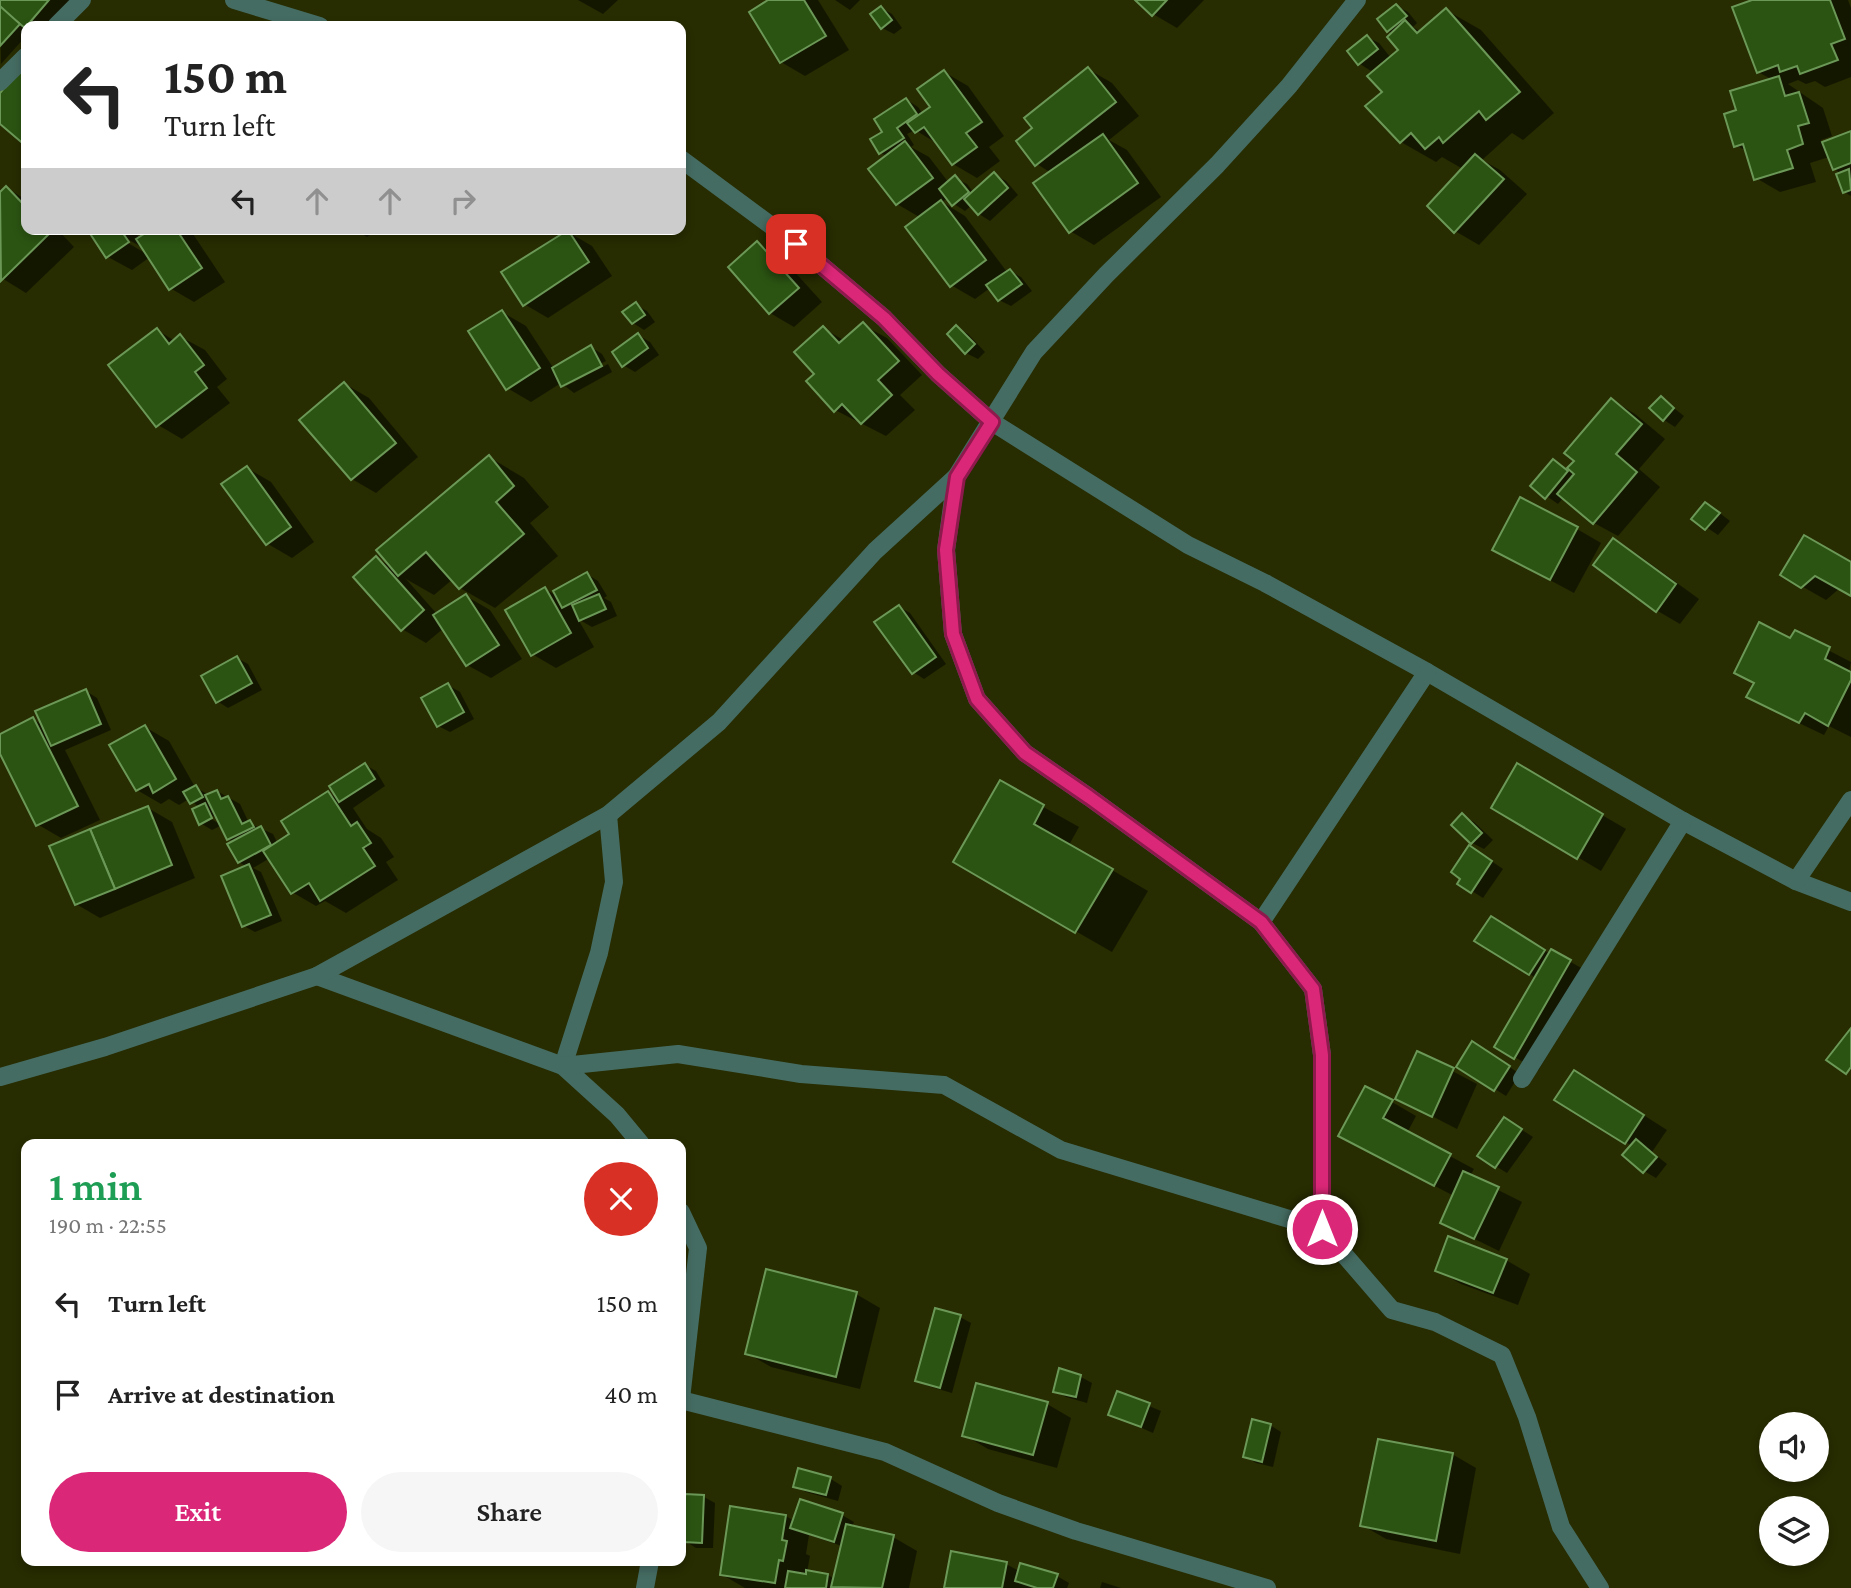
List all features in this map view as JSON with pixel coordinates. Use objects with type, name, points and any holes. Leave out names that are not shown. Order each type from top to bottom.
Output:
[{"type":"street","points":[[61,21],[82,0]]},
{"type":"street","points":[[234,0],[303,21]]},
{"type":"street","points":[[1,1078],[105,1047],[317,976],[608,815],[719,722],[874,551],[957,477],[1034,352],[1106,275],[1217,165],[1289,86],[1357,0]]},
{"type":"street","points":[[0,82],[21,61]]},
{"type":"street","points":[[686,163],[796,244],[884,318],[938,374],[992,422],[1188,545],[1265,583],[1427,672],[1683,821],[1796,881],[1851,902]]},
{"type":"street","points":[[957,477],[946,550],[953,634],[977,699],[1025,753],[1100,804],[1261,922],[1313,989],[1322,1055],[1322,1229]]},
{"type":"street","points":[[1261,922],[1427,672]]},
{"type":"street","points":[[1796,881],[1851,800]]},
{"type":"street","points":[[563,1066],[599,953],[614,882],[608,815]]},
{"type":"street","points":[[1522,1079],[1683,821]]},
{"type":"street","points":[[317,976],[563,1066],[617,1115],[637,1139]]},
{"type":"street","points":[[563,1066],[678,1054],[801,1073],[944,1084],[1061,1150],[1322,1229],[1392,1310],[1435,1322],[1502,1355],[1527,1417],[1561,1527],[1600,1588]]},
{"type":"street","points":[[686,1223],[698,1248],[686,1355]]},
{"type":"street","points":[[686,1401],[885,1452],[998,1503],[1267,1588]]},
{"type":"street","points":[[645,1588],[649,1566]]},
{"type":"building","points":[[0,0],[49,0],[31,21],[21,21],[21,25],[0,8]]},
{"type":"building","points":[[768,0],[804,0],[826,36],[780,63],[749,12]]},
{"type":"building","points":[[1135,0],[1167,0],[1152,16]]},
{"type":"building","points":[[1752,0],[1830,0],[1845,39],[1831,44],[1838,60],[1800,74],[1797,66],[1780,72],[1778,65],[1757,73],[1732,7]]},
{"type":"building","points":[[1396,4],[1407,16],[1387,32],[1377,19]]},
{"type":"building","points":[[881,6],[892,20],[881,29],[870,14]]},
{"type":"building","points":[[0,8],[20,24],[0,46]]},
{"type":"building","points":[[1446,8],[1520,92],[1486,120],[1479,111],[1443,143],[1439,137],[1425,149],[1411,133],[1400,143],[1365,106],[1382,92],[1367,76],[1398,50],[1387,37],[1405,20],[1417,33]]},
{"type":"building","points":[[1367,35],[1378,49],[1358,65],[1347,51]]},
{"type":"building","points":[[1088,67],[1116,102],[1035,166],[1016,141],[1032,128],[1024,118]]},
{"type":"building","points":[[20,69],[21,142],[0,124],[0,93]]},
{"type":"building","points":[[944,70],[982,122],[966,133],[977,147],[952,165],[924,127],[915,133],[907,123],[930,107],[917,89]]},
{"type":"building","points":[[1779,76],[1785,96],[1799,92],[1809,123],[1798,126],[1803,144],[1787,150],[1793,168],[1754,180],[1743,144],[1734,147],[1724,114],[1736,110],[1730,91]]},
{"type":"building","points":[[906,98],[917,114],[897,128],[904,138],[879,154],[870,139],[882,132],[874,119]]},
{"type":"building","points":[[1851,131],[1851,163],[1833,170],[1822,142]]},
{"type":"building","points":[[1103,134],[1138,183],[1069,233],[1033,183]]},
{"type":"building","points":[[905,141],[933,178],[896,205],[868,169]]},
{"type":"building","points":[[1475,154],[1504,179],[1454,233],[1427,206]]},
{"type":"building","points":[[1849,169],[1851,190],[1843,193],[1836,174]]},
{"type":"building","points":[[994,172],[1008,188],[978,215],[964,199]]},
{"type":"building","points":[[955,175],[969,192],[952,206],[939,189]]},
{"type":"building","points":[[6,186],[21,202],[21,235],[48,235],[1,281],[0,192]]},
{"type":"building","points":[[941,200],[986,260],[950,287],[905,227]]},
{"type":"building","points":[[91,235],[124,235],[129,242],[106,258]]},
{"type":"building","points":[[142,235],[180,235],[202,268],[169,290],[136,239]]},
{"type":"building","points":[[560,235],[571,235],[589,262],[523,306],[501,272]]},
{"type":"building","points":[[757,241],[799,288],[769,314],[728,267]]},
{"type":"building","points":[[1010,269],[1022,284],[998,301],[986,285]]},
{"type":"building","points":[[636,302],[645,315],[632,324],[622,312]]},
{"type":"building","points":[[502,310],[540,368],[506,390],[468,331]]},
{"type":"building","points":[[863,322],[899,361],[878,380],[892,395],[861,424],[842,404],[834,412],[806,381],[814,374],[794,352],[823,326],[839,343]]},
{"type":"building","points":[[956,325],[975,344],[965,354],[947,334]]},
{"type":"building","points":[[157,328],[169,344],[180,334],[204,365],[195,372],[207,388],[156,427],[108,365]]},
{"type":"building","points":[[638,333],[648,348],[622,367],[612,352]]},
{"type":"building","points":[[591,345],[602,366],[561,387],[552,368]]},
{"type":"building","points":[[344,382],[396,443],[351,480],[299,420]]},
{"type":"building","points":[[1661,396],[1674,408],[1663,421],[1649,408]]},
{"type":"building","points":[[1611,398],[1642,424],[1616,454],[1637,472],[1593,524],[1557,494],[1574,474],[1567,468],[1574,461],[1564,453]]},
{"type":"building","points":[[489,455],[514,486],[496,502],[524,534],[459,589],[426,552],[398,576],[376,550]]},
{"type":"building","points":[[1553,459],[1568,471],[1545,499],[1530,486]]},
{"type":"building","points":[[247,466],[291,527],[266,545],[221,484]]},
{"type":"building","points":[[1520,497],[1578,527],[1550,580],[1492,550]]},
{"type":"building","points":[[1705,502],[1720,513],[1705,530],[1691,519]]},
{"type":"building","points":[[1804,535],[1851,562],[1851,596],[1815,576],[1801,588],[1780,575]]},
{"type":"building","points":[[1613,538],[1676,584],[1656,612],[1593,565]]},
{"type":"building","points":[[376,556],[424,610],[401,631],[353,577]]},
{"type":"building","points":[[587,572],[597,590],[562,608],[553,591]]},
{"type":"building","points":[[545,587],[571,633],[531,656],[505,610]]},
{"type":"building","points":[[466,594],[499,645],[466,666],[433,615]]},
{"type":"building","points":[[599,594],[606,609],[579,621],[572,605]]},
{"type":"building","points":[[899,605],[936,657],[912,674],[874,622]]},
{"type":"building","points":[[1759,622],[1790,638],[1795,630],[1830,647],[1825,659],[1851,672],[1851,680],[1828,726],[1805,713],[1799,723],[1746,697],[1754,683],[1734,673]]},
{"type":"building","points":[[237,656],[252,683],[216,703],[201,676]]},
{"type":"building","points":[[448,683],[464,712],[437,727],[421,698]]},
{"type":"building","points":[[86,689],[101,724],[51,746],[35,711]]},
{"type":"building","points":[[33,717],[78,806],[36,826],[0,754],[0,734]]},
{"type":"building","points":[[145,725],[176,779],[153,793],[149,784],[136,791],[109,745]]},
{"type":"building","points":[[365,763],[375,779],[339,802],[329,786]]},
{"type":"building","points":[[1517,763],[1603,814],[1577,859],[1491,808]]},
{"type":"building","points":[[1000,780],[1044,805],[1034,824],[1113,869],[1075,933],[953,862]]},
{"type":"building","points":[[196,785],[203,797],[190,804],[183,792]]},
{"type":"building","points":[[217,790],[221,799],[228,796],[242,824],[250,820],[254,827],[227,840],[205,795]]},
{"type":"building","points":[[328,791],[351,826],[357,822],[371,843],[363,848],[375,866],[320,901],[309,883],[291,894],[263,851],[289,834],[281,821]]},
{"type":"building","points":[[205,803],[212,818],[199,825],[192,809]]},
{"type":"building","points":[[148,806],[172,865],[115,889],[90,829]]},
{"type":"building","points":[[1462,813],[1482,833],[1471,844],[1451,825]]},
{"type":"building","points":[[261,826],[271,845],[238,863],[227,844]]},
{"type":"building","points":[[90,829],[115,889],[75,905],[49,846]]},
{"type":"building","points":[[1469,845],[1492,861],[1471,893],[1457,884],[1460,879],[1451,872]]},
{"type":"building","points":[[249,864],[271,915],[242,927],[221,876]]},
{"type":"building","points":[[1491,916],[1545,950],[1529,975],[1474,941]]},
{"type":"building","points":[[1551,949],[1571,960],[1514,1059],[1494,1047]]},
{"type":"building","points":[[1851,1028],[1851,1067],[1846,1074],[1826,1060]]},
{"type":"building","points":[[1472,1041],[1510,1066],[1494,1091],[1456,1067]]},
{"type":"building","points":[[1417,1051],[1454,1068],[1432,1117],[1395,1099]]},
{"type":"building","points":[[1574,1070],[1644,1115],[1625,1144],[1554,1100]]},
{"type":"building","points":[[1365,1086],[1393,1100],[1383,1118],[1451,1154],[1434,1186],[1338,1136]]},
{"type":"building","points":[[1504,1117],[1522,1129],[1495,1168],[1477,1156]]},
{"type":"building","points":[[1636,1139],[1657,1157],[1643,1173],[1622,1155]]},
{"type":"building","points":[[1463,1171],[1499,1187],[1474,1239],[1440,1223]]},
{"type":"building","points":[[1448,1236],[1507,1259],[1493,1293],[1435,1271]]},
{"type":"building","points":[[766,1269],[857,1292],[836,1377],[745,1354]]},
{"type":"building","points":[[935,1308],[961,1315],[940,1388],[915,1381]]},
{"type":"building","points":[[1059,1368],[1081,1375],[1076,1397],[1053,1392]]},
{"type":"building","points":[[976,1383],[1048,1402],[1033,1455],[962,1436]]},
{"type":"building","points":[[1117,1391],[1150,1403],[1141,1427],[1108,1415]]},
{"type":"building","points":[[1252,1419],[1271,1424],[1262,1462],[1243,1457]]},
{"type":"building","points":[[1378,1439],[1453,1453],[1436,1541],[1360,1526]]},
{"type":"building","points":[[798,1468],[831,1477],[826,1495],[793,1487]]},
{"type":"building","points":[[686,1494],[704,1495],[702,1543],[686,1542]]},
{"type":"building","points":[[800,1499],[843,1513],[834,1542],[790,1528]]},
{"type":"building","points":[[730,1506],[786,1515],[782,1540],[787,1541],[783,1561],[779,1560],[775,1583],[720,1575]]},
{"type":"building","points":[[846,1524],[894,1535],[882,1588],[831,1587]]},
{"type":"building","points":[[951,1551],[1007,1562],[1002,1588],[944,1588]]},
{"type":"building","points":[[1020,1563],[1058,1574],[1053,1588],[1037,1588],[1015,1581]]},
{"type":"building","points":[[806,1570],[828,1574],[826,1588],[785,1588],[788,1571],[806,1574]]},
{"type":"route","points":[[796,244],[884,318],[938,374],[992,422],[957,477],[946,550],[953,634],[977,699],[1025,753],[1261,922],[1313,989],[1322,1055],[1322,1229]]}]
